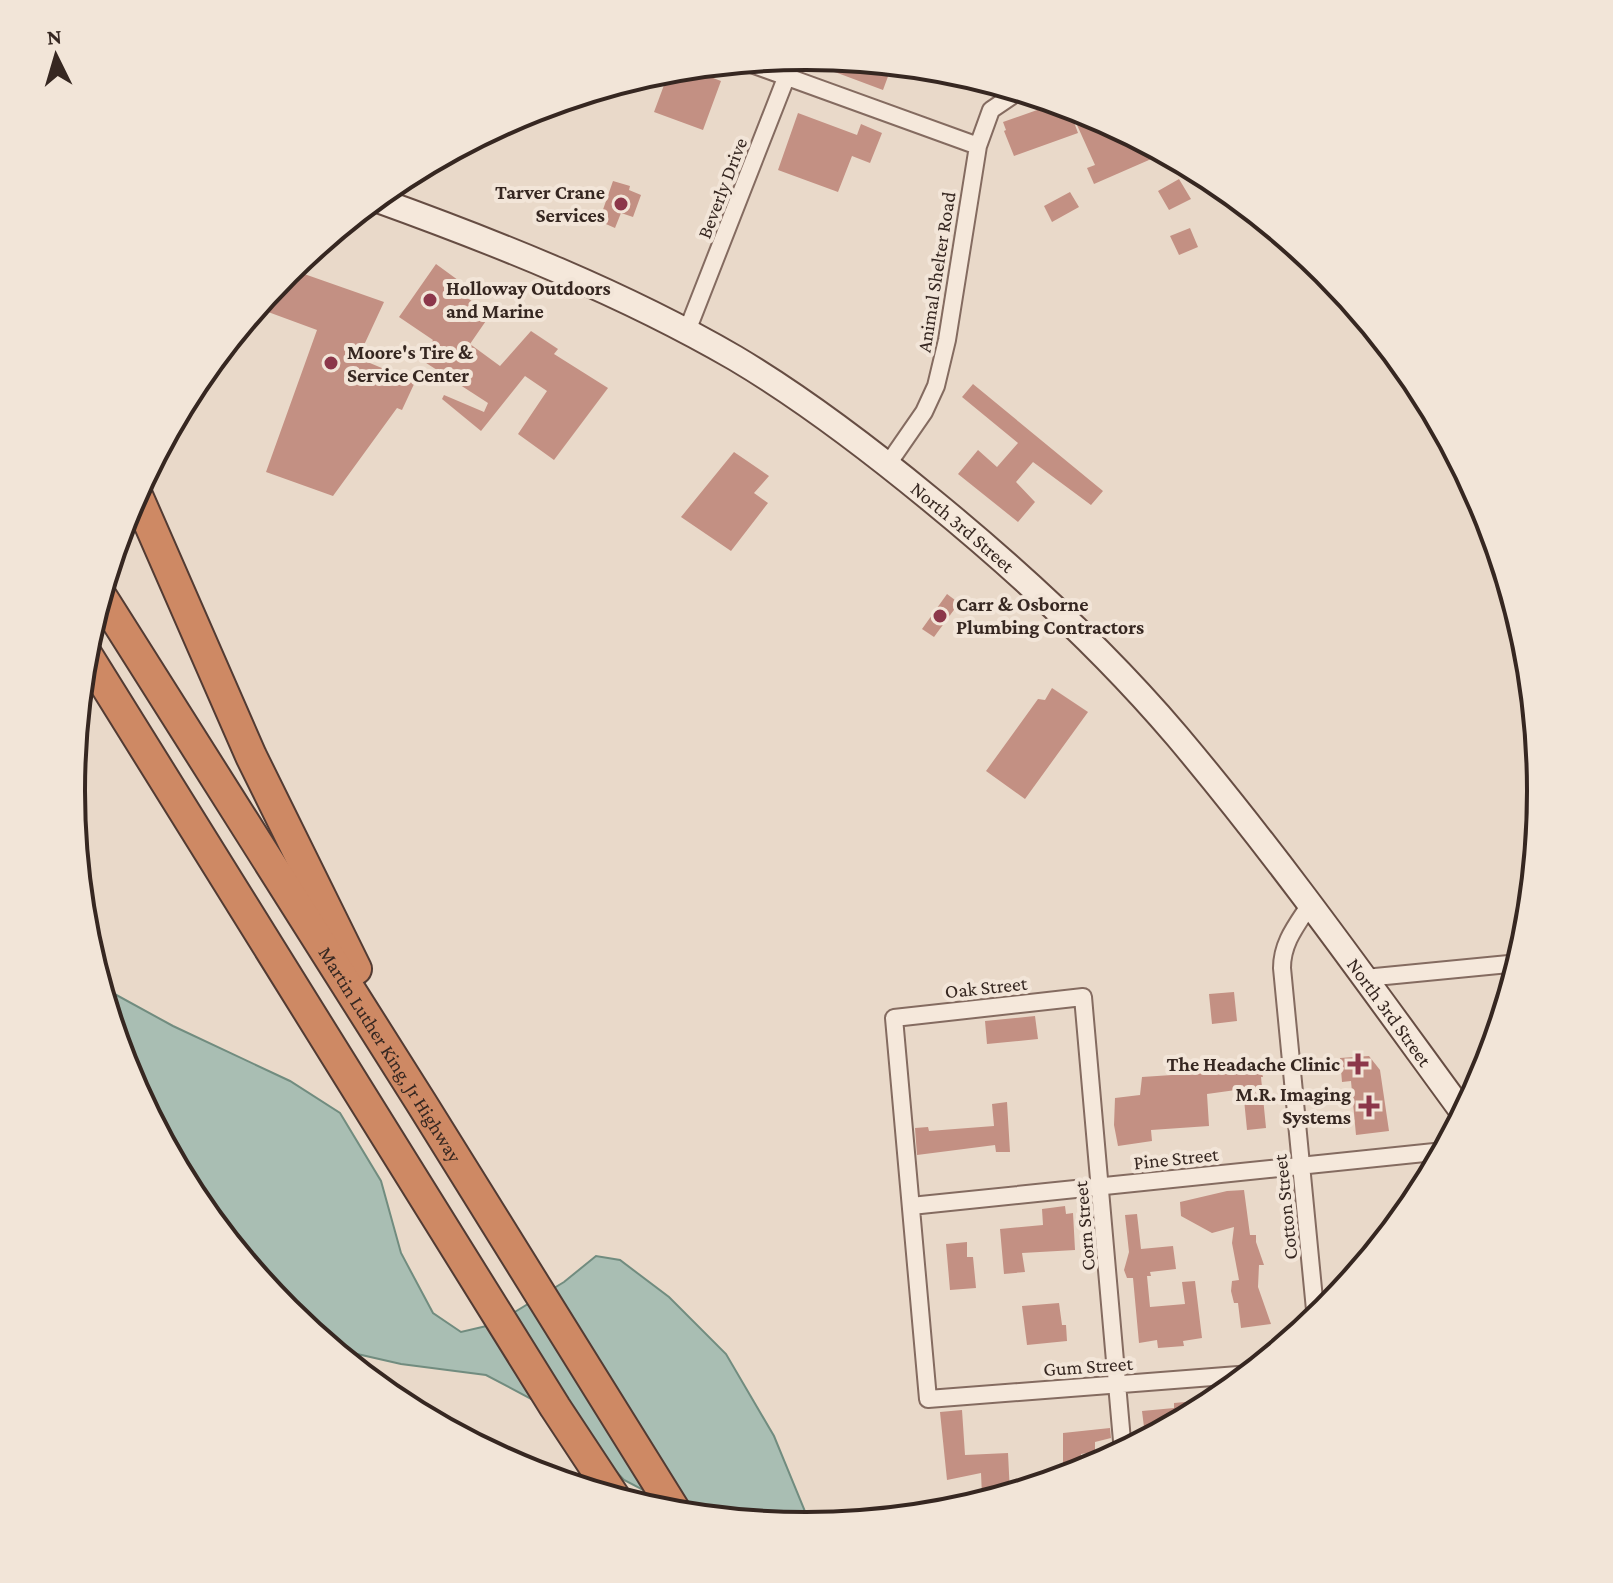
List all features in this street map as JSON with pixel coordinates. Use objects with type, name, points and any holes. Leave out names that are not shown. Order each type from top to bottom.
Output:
[{"type":"highway","points":[[143,509],[251,756],[422,1104]]},
{"type":"highway","name":"Martin Luther King, Jr Highway","points":[[109,609],[668,1499]]},
{"type":"highway","points":[[96,669],[606,1484]]},
{"type":"highway","points":[[555,1407],[595,1481]]},
{"type":"main road","name":"North 3rd Street","points":[[389,204],[534,261],[687,331],[810,406],[888,464],[981,540],[1083,635],[1176,736],[1365,978],[1457,1104]]},
{"type":"street","name":"Beverly Drive","points":[[687,331],[786,78],[786,71]]},
{"type":"street","points":[[786,78],[791,71]]},
{"type":"street","points":[[770,72],[978,146]]},
{"type":"street","name":"Animal Shelter Road","points":[[888,464],[924,412],[936,386],[947,340],[978,146],[991,110],[1007,99]]},
{"type":"street","name":"Cotton Street","points":[[1309,906],[1289,936],[1282,954],[1314,1304]]},
{"type":"street","points":[[1365,978],[1506,964]]},
{"type":"street","name":"Oak Street","points":[[911,1206],[894,1018],[1083,997]]},
{"type":"street","name":"Corn Street","points":[[1083,997],[1122,1441]]},
{"type":"street","name":"Pine Street","points":[[911,1206],[1431,1152]]},
{"type":"street","name":"Gum Street","points":[[911,1206],[928,1399],[1229,1376]]},
{"type":"shaded area","points":[[115,994],[173,1026],[290,1081],[340,1113],[381,1181],[401,1253],[433,1313],[461,1332],[495,1324],[564,1282],[596,1256],[620,1260],[669,1297],[726,1354],[774,1436],[806,1513],[712,1507],[656,1497],[624,1480],[589,1442],[537,1402],[486,1375],[401,1364],[354,1353],[296,1302],[234,1231],[159,1111],[140,1068]]},
{"type":"building","points":[[832,71],[889,75],[883,90]]},
{"type":"building","points":[[709,76],[721,81],[703,130],[654,112],[664,84]]},
{"type":"building","points":[[1040,109],[1074,122],[1078,133],[1014,156],[1003,122]]},
{"type":"building","points":[[798,113],[857,135],[861,124],[882,133],[870,163],[852,156],[838,192],[778,170]]},
{"type":"building","points":[[1077,125],[1126,144],[1152,159],[1094,184],[1087,168],[1095,165]]},
{"type":"building","points":[[1179,179],[1191,199],[1169,210],[1158,191]]},
{"type":"building","name":"Tarver Crane Services","points":[[613,181],[630,186],[629,190],[641,195],[633,217],[621,213],[615,228],[599,221]]},
{"type":"building","points":[[1070,192],[1079,207],[1052,222],[1044,206]]},
{"type":"building","points":[[1190,228],[1198,247],[1179,255],[1170,236]]},
{"type":"building","points":[[436,264],[462,283],[457,290],[490,315],[470,344],[500,366],[531,331],[558,349],[554,354],[608,388],[554,460],[518,434],[547,391],[525,376],[481,431],[442,399],[444,395],[484,412],[488,403],[420,359],[433,340],[399,317]]},
{"type":"building","name":"Moore's Tire & Service Center","points":[[304,274],[384,302],[358,358],[415,382],[402,410],[397,408],[333,496],[266,472],[317,330],[268,312]]},
{"type":"building","points":[[973,384],[1103,491],[1091,505],[1033,462],[1016,482],[1035,502],[1018,522],[958,474],[978,450],[997,467],[1018,443],[962,397]]},
{"type":"building","points":[[734,452],[769,476],[754,493],[768,503],[731,551],[681,517]]},
{"type":"building","name":"Carr & Osborne Plumbing Contractors","points":[[947,594],[959,603],[934,637],[922,629]]},
{"type":"building","points":[[1052,688],[1088,712],[1025,799],[986,771],[1038,699],[1045,700]]},
{"type":"building","points":[[1234,992],[1237,1021],[1212,1024],[1209,994]]},
{"type":"building","points":[[1035,1016],[1038,1039],[987,1044],[985,1021]]},
{"type":"building","name":"M.R. Imaging Systems","points":[[1369,1056],[1380,1070],[1389,1131],[1356,1135],[1351,1081],[1342,1082],[1340,1058]]},
{"type":"building","points":[[1259,1063],[1263,1077],[1266,1128],[1247,1130],[1243,1089],[1207,1094],[1209,1126],[1151,1130],[1152,1141],[1118,1146],[1114,1125],[1115,1098],[1140,1095],[1142,1077]]},
{"type":"building","points":[[1007,1102],[1010,1152],[996,1152],[995,1145],[917,1155],[915,1128],[928,1127],[929,1131],[994,1126],[992,1104]]},
{"type":"building","points":[[1244,1190],[1250,1235],[1256,1235],[1264,1265],[1259,1265],[1258,1287],[1271,1324],[1241,1328],[1238,1303],[1234,1303],[1231,1291],[1232,1281],[1239,1280],[1232,1243],[1234,1227],[1212,1233],[1181,1216],[1180,1202]]},
{"type":"building","points":[[1065,1206],[1066,1214],[1073,1213],[1075,1250],[1022,1253],[1025,1272],[1004,1274],[1000,1229],[1043,1225],[1042,1209]]},
{"type":"building","points":[[1137,1214],[1141,1249],[1173,1246],[1176,1269],[1150,1272],[1151,1276],[1147,1276],[1150,1307],[1185,1304],[1182,1282],[1195,1281],[1202,1338],[1183,1341],[1184,1346],[1158,1348],[1157,1340],[1139,1343],[1133,1278],[1127,1278],[1124,1270],[1129,1252],[1125,1215]]},
{"type":"building","points":[[967,1242],[967,1257],[973,1257],[976,1288],[950,1290],[946,1244]]},
{"type":"building","points":[[1059,1303],[1067,1341],[1027,1345],[1022,1306]]},
{"type":"building","points":[[1190,1402],[1144,1429],[1142,1411],[1174,1408],[1174,1403]]},
{"type":"building","points":[[962,1410],[965,1455],[1008,1453],[1010,1483],[982,1491],[981,1473],[947,1480],[940,1412]]},
{"type":"building","points":[[1110,1428],[1111,1438],[1095,1442],[1095,1452],[1081,1454],[1081,1459],[1063,1466],[1063,1433]]},
{"type":"place","name":"Tarver Crane Services","points":[[621,204]]},
{"type":"place","name":"Holloway Outdoors and Marine","points":[[430,300]]},
{"type":"place","name":"Moore's Tire & Service Center","points":[[331,363]]},
{"type":"place","name":"Carr & Osborne Plumbing Contractors","points":[[940,616]]},
{"type":"place","name":"The Headache Clinic","points":[[1358,1064]]},
{"type":"place","name":"M.R. Imaging Systems","points":[[1369,1106]]}]
